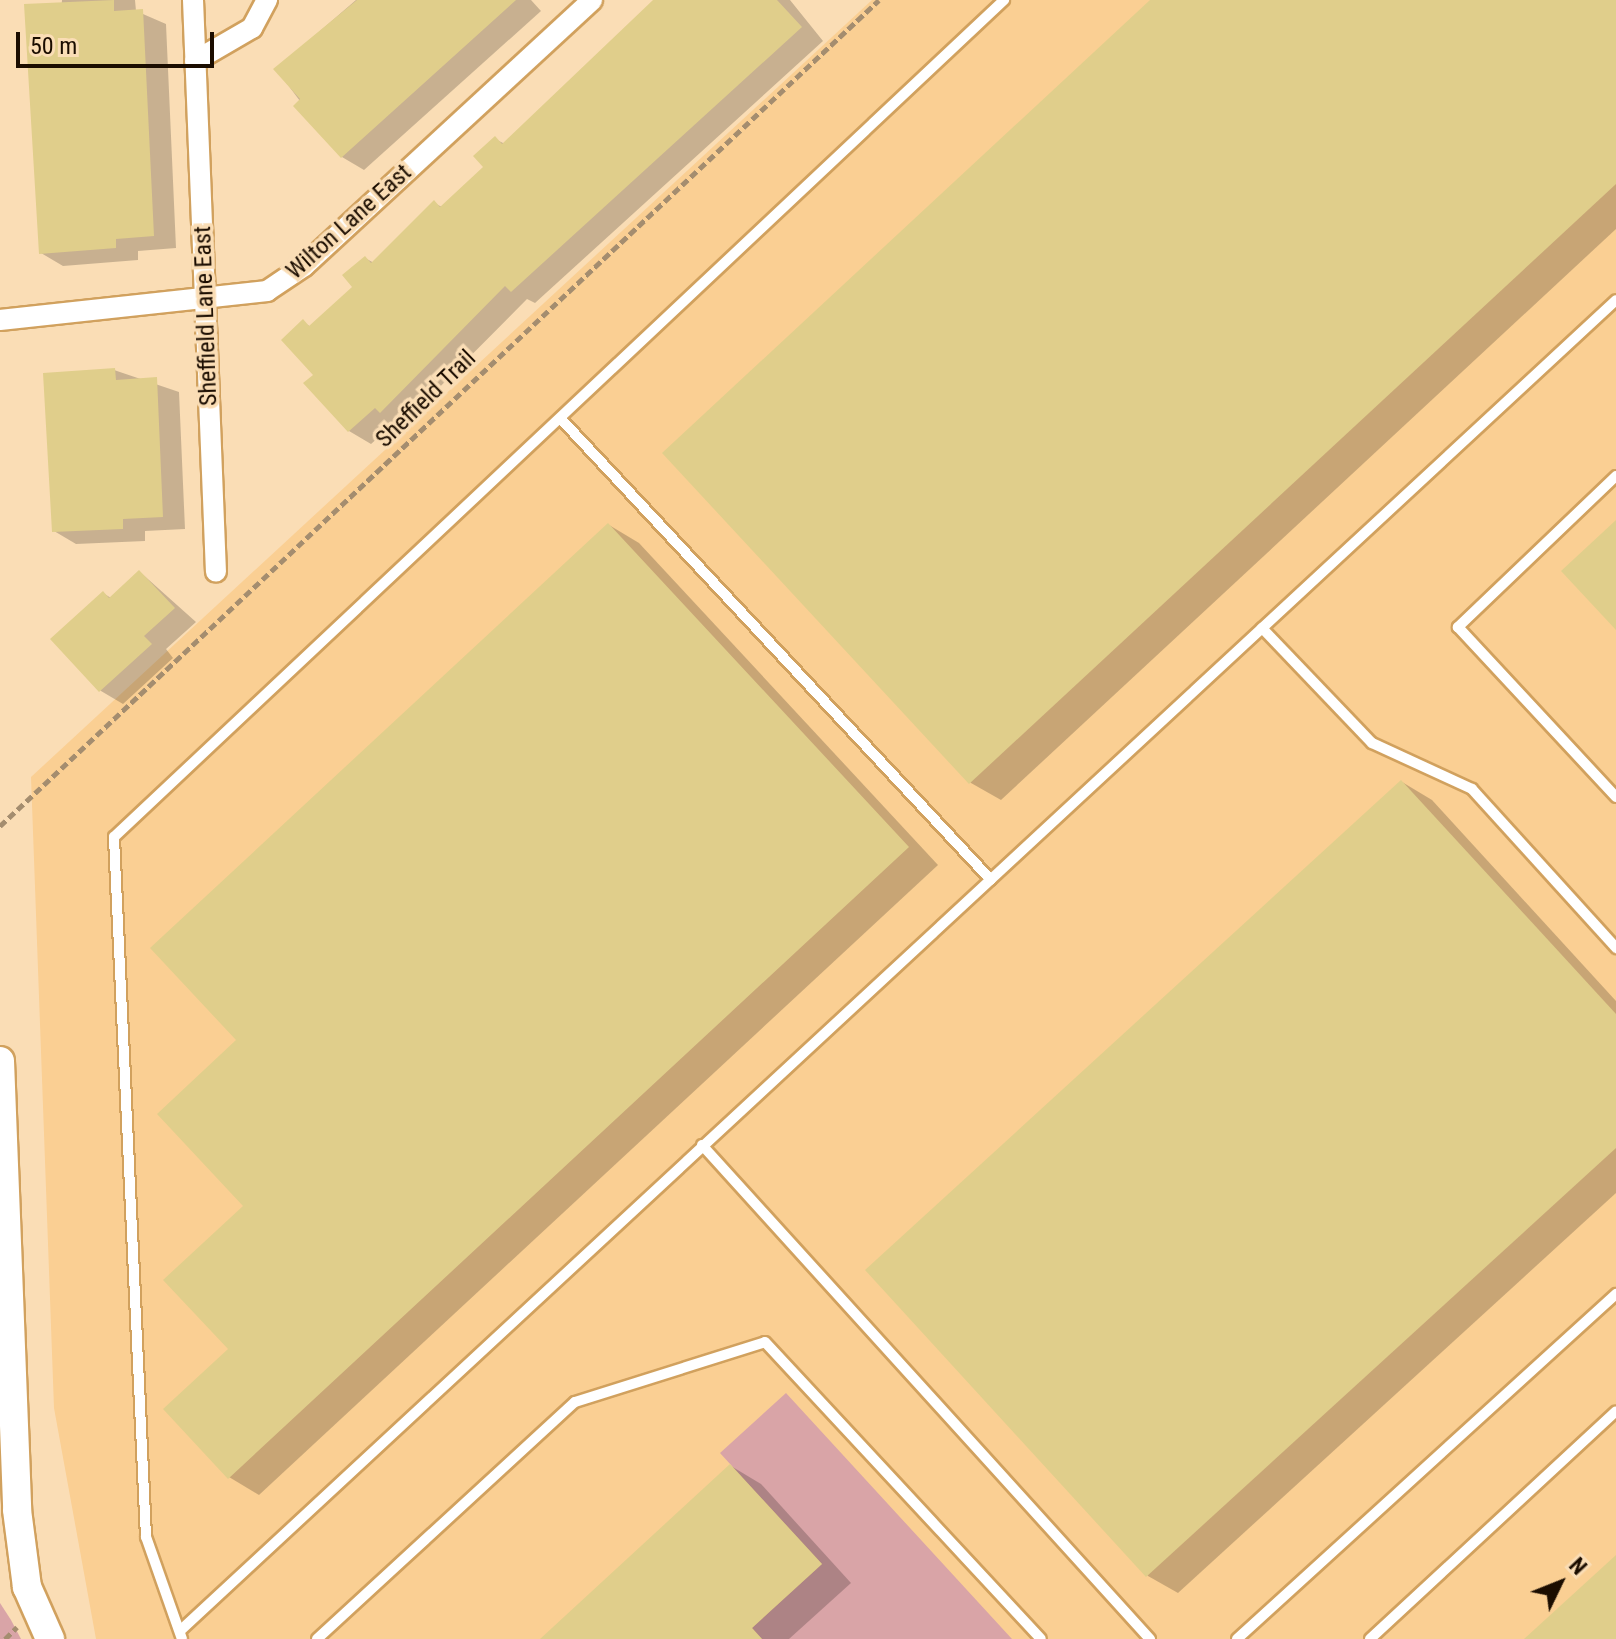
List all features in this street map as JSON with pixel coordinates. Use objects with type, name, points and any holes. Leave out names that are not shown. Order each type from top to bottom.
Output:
[{"type":"main road","points":[[0,1061],[17,1510],[27,1587],[50,1639]]},
{"type":"street","name":"Sheffield Lane East","points":[[193,0],[216,572]]},
{"type":"street","points":[[195,61],[252,28],[267,0]]},
{"type":"street","name":"Wilton Lane East","points":[[0,320],[205,302],[258,294],[304,266],[592,0]]},
{"type":"lane","points":[[1004,0],[114,837],[146,1537],[182,1634],[702,1145],[1616,300]]},
{"type":"lane","points":[[561,419],[991,880]]},
{"type":"lane","points":[[1616,476],[1458,627],[1616,797]]},
{"type":"lane","points":[[1262,628],[1372,743],[1472,789],[1616,948]]},
{"type":"lane","points":[[702,1145],[1150,1639]]},
{"type":"lane","points":[[1237,1639],[1616,1294]]},
{"type":"lane","points":[[317,1639],[575,1402],[765,1342],[1041,1639]]},
{"type":"lane","points":[[1370,1639],[1616,1411]]},
{"type":"path","name":"Sheffield Trail","points":[[0,826],[879,0]]},
{"type":"shaded area","points":[[872,0],[1616,0],[1616,1639],[96,1639],[54,1408],[31,777]]},
{"type":"shaded area","points":[[786,1393],[1012,1639],[762,1639],[752,1628],[822,1564],[720,1453]]},
{"type":"shaded area","points":[[0,1603],[11,1620],[21,1639],[0,1639]]},
{"type":"building","points":[[114,0],[114,11],[143,9],[154,236],[116,239],[116,248],[39,254],[24,4]]},
{"type":"building","points":[[357,0],[516,0],[341,158],[293,106],[300,99],[273,69]]},
{"type":"building","points":[[653,0],[777,0],[802,27],[511,292],[505,286],[380,413],[375,408],[348,432],[303,383],[313,375],[281,340],[303,319],[309,326],[352,287],[342,275],[365,256],[371,263],[434,200],[440,207],[483,167],[473,156],[495,136],[502,144]]},
{"type":"building","points":[[1150,0],[1616,0],[1616,184],[969,784],[662,453]]},
{"type":"building","points":[[115,368],[116,380],[157,377],[163,517],[123,519],[123,529],[52,532],[43,373]]},
{"type":"building","points":[[1616,520],[1616,630],[1561,571]]},
{"type":"building","points":[[608,523],[909,847],[228,1479],[163,1409],[228,1349],[163,1280],[243,1206],[157,1114],[236,1040],[150,948]]},
{"type":"building","points":[[139,570],[175,608],[144,636],[152,644],[99,692],[50,639],[103,591],[109,598]]},
{"type":"building","points":[[1401,780],[1616,1014],[1616,1148],[1146,1577],[865,1270]]},
{"type":"building","points":[[730,1464],[822,1564],[752,1628],[762,1639],[540,1639]]},
{"type":"building","points":[[1616,1555],[1616,1639],[1524,1639]]}]
